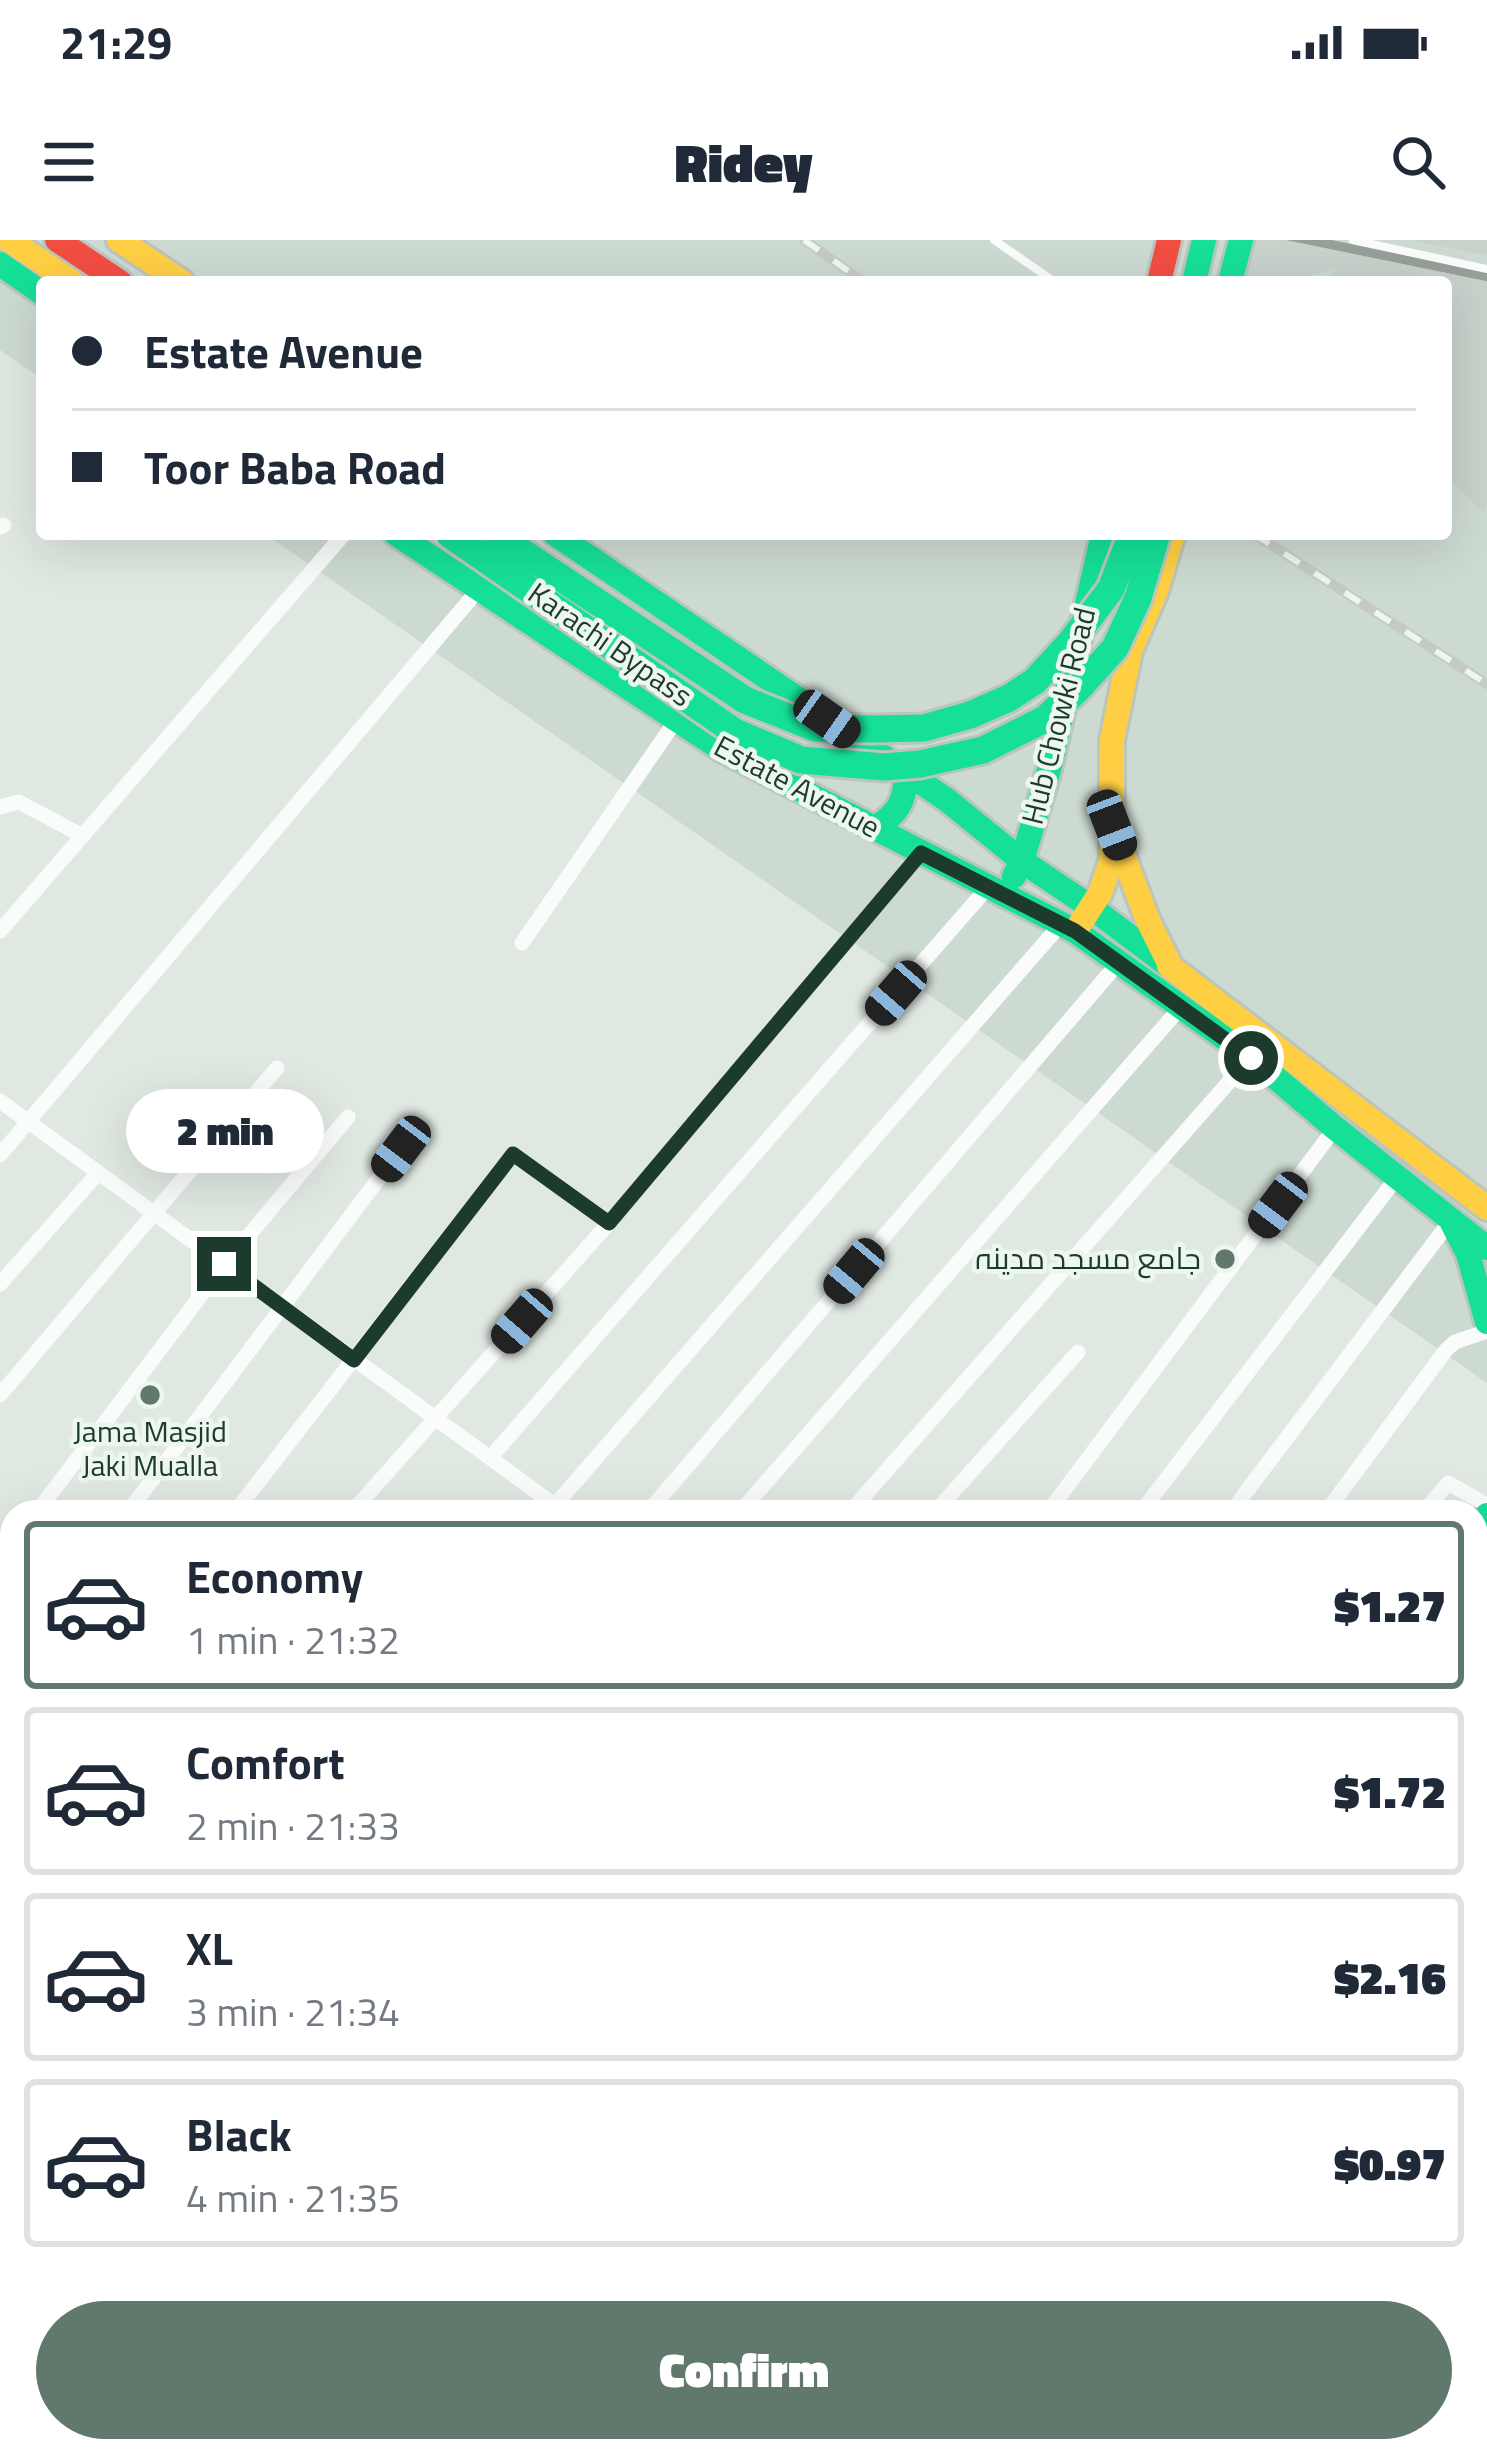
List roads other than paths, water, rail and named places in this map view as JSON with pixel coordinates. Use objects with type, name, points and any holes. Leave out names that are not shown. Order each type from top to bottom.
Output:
[{"type":"main road","points":[[57,240],[111,276]]},
{"type":"main road","points":[[119,240],[173,276]]},
{"type":"main road","points":[[1160,276],[1169,240]]},
{"type":"main road","points":[[1195,276],[1204,240]]},
{"type":"main road","points":[[1220,276],[1229,240]]},
{"type":"main road","points":[[1232,276],[1241,240]]},
{"type":"main road","points":[[11,252],[60,276]]},
{"type":"main road","points":[[11,252],[36,285]]},
{"type":"main road","name":"Estate Avenue","points":[[405,540],[721,748],[921,853],[1173,970],[1487,1208]]},
{"type":"main road","name":"Karachi Bypass","points":[[458,540],[734,732],[801,760],[884,767],[983,751],[1045,719],[1115,648],[1138,598],[1155,540]]},
{"type":"main road","name":"Karachi Bypass","points":[[504,540],[745,700],[815,728],[874,729],[924,728],[970,715],[1035,681],[1111,589],[1130,540]]},
{"type":"main road","name":"Estate Avenue","points":[[564,540],[947,800],[1022,861],[1120,962],[1251,1058],[1487,1248]]},
{"type":"main road","name":"Hub Chowki Road","points":[[997,890],[1022,861],[1066,702],[1102,540]]},
{"type":"main road","name":"Hub Chowki Road","points":[[1076,921],[1109,873],[1112,740],[1130,651],[1171,540]]},
{"type":"main road","points":[[874,828],[890,821],[902,807],[905,772]]},
{"type":"main road","points":[[1112,825],[1148,921],[1173,970]]},
{"type":"main road","points":[[1450,1220],[1468,1254],[1487,1322]]},
{"type":"street","points":[[0,931],[339,540]]},
{"type":"street","points":[[0,1155],[479,589]]},
{"type":"street","points":[[522,943],[677,719]]},
{"type":"street","points":[[0,807],[19,802],[83,836]]},
{"type":"street","points":[[363,1500],[609,1223],[921,853]]},
{"type":"street","points":[[490,1458],[997,890]]},
{"type":"street","points":[[565,1500],[1076,921]]},
{"type":"street","points":[[657,1500],[1120,962]]},
{"type":"street","points":[[750,1500],[1181,1007]]},
{"type":"street","points":[[861,1500],[1251,1058]]},
{"type":"street","points":[[0,1395],[277,1068]]},
{"type":"street","points":[[0,1101],[543,1500]]},
{"type":"street","points":[[47,1500],[224,1264],[348,1117]]},
{"type":"street","points":[[1057,1500],[1335,1128]]},
{"type":"street","points":[[137,1500],[401,1149]]},
{"type":"street","points":[[244,1500],[513,1154],[609,1223]]},
{"type":"street","points":[[0,1284],[98,1173]]},
{"type":"street","points":[[1150,1500],[1398,1176]]},
{"type":"street","points":[[1241,1500],[1450,1220]]},
{"type":"street","points":[[1335,1500],[1446,1350],[1487,1331]]},
{"type":"street","points":[[945,1500],[1078,1352]]},
{"type":"street","points":[[1433,1500],[1448,1484],[1478,1500]]},
{"type":"lane","points":[[994,240],[1046,276]]},
{"type":"lane","points":[[1353,240],[1487,269]]},
{"type":"railway","points":[[804,240],[855,276]]},
{"type":"railway","points":[[1263,540],[1487,684]]},
{"type":"place","name":"جامع مسجد مدینہ","points":[[1225,1259]]},
{"type":"place","name":"Jama Masjid Jaki Mualla","points":[[150,1395]]}]
